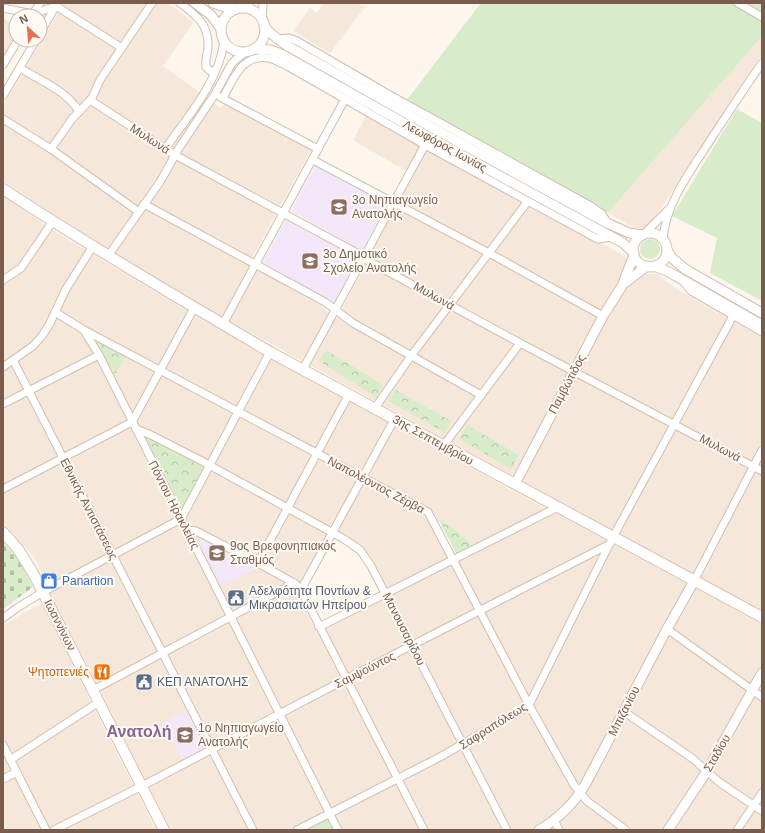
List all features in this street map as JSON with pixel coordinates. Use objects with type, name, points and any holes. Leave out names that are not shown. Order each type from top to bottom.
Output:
[{"type":"main road","name":"3ης Σεπτεμβρίου","points":[[3,188],[108,256],[270,352],[515,484],[612,541],[694,581],[762,617]]},
{"type":"main road","name":"Ιωαννίνων","points":[[3,532],[25,559],[43,592],[164,830]]},
{"type":"street","points":[[51,149],[70,122],[90,100],[100,80],[152,3]]},
{"type":"street","points":[[180,3],[198,18],[207,31],[208,43],[206,67],[214,74]]},
{"type":"street","points":[[165,148],[198,102],[214,74],[222,54],[224,41],[221,29],[211,15],[195,3]]},
{"type":"street","name":"Λεωφόρος Ιωνίας","points":[[213,3],[225,7],[242,7],[254,11],[276,38],[431,127],[607,223],[629,233],[643,235]]},
{"type":"street","points":[[108,256],[160,182],[175,155],[215,94],[232,63],[258,45],[262,40],[264,33],[263,3]]},
{"type":"street","points":[[738,3],[762,17]]},
{"type":"street","points":[[48,19],[57,4],[122,48]]},
{"type":"street","points":[[221,29],[225,16],[242,7]]},
{"type":"street","name":"Λεωφόρος Ιωνίας","points":[[224,41],[232,49],[270,50],[281,54],[612,237],[627,246],[634,254]]},
{"type":"street","points":[[3,65],[13,48]]},
{"type":"street","points":[[3,96],[31,48]]},
{"type":"street","points":[[223,98],[241,66],[258,58],[270,58],[289,67],[425,145],[594,237],[612,237]]},
{"type":"street","points":[[762,63],[686,178],[672,205],[664,229],[663,239],[672,258],[685,269],[762,313]]},
{"type":"street","points":[[20,68],[69,98],[79,112]]},
{"type":"street","points":[[215,94],[318,149]]},
{"type":"street","name":"Μυλωνά","points":[[90,100],[175,155],[284,213],[520,343],[762,471]]},
{"type":"street","points":[[222,324],[345,100]]},
{"type":"street","points":[[3,119],[51,149],[139,212]]},
{"type":"street","points":[[303,369],[425,145]]},
{"type":"street","points":[[312,160],[393,202],[603,316]]},
{"type":"street","points":[[375,408],[411,356],[528,201]]},
{"type":"street","points":[[144,204],[325,302],[352,323],[481,395]]},
{"type":"street","points":[[672,205],[656,224],[635,243],[634,254],[639,262],[665,270],[762,325]]},
{"type":"street","points":[[3,280],[21,268],[53,221]]},
{"type":"street","points":[[643,235],[655,234],[663,239]]},
{"type":"street","points":[[3,367],[38,341],[46,331],[66,289],[93,246]]},
{"type":"street","points":[[650,266],[663,260],[667,250]]},
{"type":"street","name":"Παμβώτιδος","points":[[515,484],[603,316],[622,286],[634,254]]},
{"type":"street","name":"Παμβώτιδος","points":[[622,286],[631,277],[650,266]]},
{"type":"street","points":[[682,280],[691,291],[762,332]]},
{"type":"street","points":[[3,489],[63,458],[134,425],[160,370],[194,308]]},
{"type":"street","name":"Ναπολέοντος Ζέρβα","points":[[55,312],[84,330],[428,512],[529,705],[580,793],[586,801],[626,830]]},
{"type":"street","name":"Σαφραπόλεως","points":[[297,830],[463,745],[529,705],[612,541],[733,316]]},
{"type":"street","name":"Πόντου Ηρακλείας","points":[[84,330],[99,355],[338,830]]},
{"type":"street","points":[[444,445],[520,343]]},
{"type":"street","points":[[3,618],[43,592],[181,520],[270,352]]},
{"type":"street","points":[[3,404],[99,355]]},
{"type":"street","name":"Εθνικής Αντιστάσεως","points":[[13,360],[253,830]]},
{"type":"street","points":[[258,563],[349,394]]},
{"type":"street","points":[[301,590],[395,418]]},
{"type":"street","name":"Μανουσαρίδου","points":[[134,425],[333,533],[355,546],[365,556],[507,830]]},
{"type":"street","points":[[694,581],[762,450]]},
{"type":"street","points":[[319,627],[558,508]]},
{"type":"street","points":[[187,530],[196,531],[258,563],[294,583],[301,590],[424,830]]},
{"type":"street","name":"Σαμψούντος","points":[[54,830],[212,750],[612,541]]},
{"type":"street","name":"Μπιζανίου","points":[[539,830],[554,820],[580,793],[591,776],[667,629],[694,581]]},
{"type":"street","points":[[93,690],[294,583]]},
{"type":"street","points":[[667,629],[762,696]]},
{"type":"street","name":"Σταδίου","points":[[668,830],[707,771],[762,673]]},
{"type":"street","points":[[10,760],[99,702]]},
{"type":"street","points":[[624,711],[692,758],[719,782],[762,811]]},
{"type":"street","points":[[3,745],[46,830]]},
{"type":"street","points":[[3,779],[17,772]]},
{"type":"street","points":[[737,830],[762,793]]},
{"type":"street","points":[[554,820],[559,830]]},
{"type":"shaded area","points":[[64,3],[167,3],[194,22],[163,66],[221,108],[225,103],[311,150],[248,265],[323,307],[336,320],[413,175],[353,140],[367,114],[626,257],[628,267],[639,274],[657,274],[678,290],[762,338],[762,610],[620,535],[222,317],[104,247],[3,181],[3,106],[37,48],[48,48],[48,30]]},
{"type":"shaded area","points":[[324,3],[358,3],[365,7],[330,53],[293,31],[310,8],[317,13]]},
{"type":"shaded area","points":[[3,18],[8,21],[8,48],[10,48],[3,59]]},
{"type":"shaded area","points":[[762,36],[762,54],[650,225],[644,229],[634,228],[608,213]]},
{"type":"shaded area","name":"3ο Νηπιαγωγείο Ανατολής","points":[[315,166],[387,203],[362,250],[291,211]]},
{"type":"shaded area","points":[[3,196],[54,231],[197,317],[546,509],[472,545],[457,531],[441,520],[432,524],[448,558],[387,589],[372,561],[364,550],[331,529],[296,591],[317,632],[556,513],[762,624],[762,830],[171,830],[51,594],[34,557],[3,522]]},
{"type":"shaded area","name":"3ο Δημοτικό Σχολείο Ανατολής","points":[[286,219],[358,258],[334,302],[262,263]]},
{"type":"shaded area","name":"9ος Βρεφονηπιακός Σταθμός","points":[[201,539],[258,568],[220,586],[198,541]]},
{"type":"shaded area","points":[[43,603],[156,830],[3,830],[3,626]]},
{"type":"shaded area","name":"1ο Νηπιαγωγείο Ανατολής","points":[[188,710],[208,749],[183,761],[163,722]]},
{"type":"green space","points":[[481,3],[762,3],[762,36],[608,213],[406,101]]},
{"type":"green space","points":[[737,109],[762,123],[762,301],[710,273],[717,238],[672,216]]},
{"type":"green space","points":[[650,239],[657,242],[660,249],[657,256],[650,259],[643,256],[640,249],[643,242]]},
{"type":"green space","points":[[100,341],[127,355],[115,375],[97,342]]},
{"type":"green space","points":[[326,350],[383,385],[376,397],[319,361]]},
{"type":"green space","points":[[396,390],[451,421],[445,433],[389,401]]},
{"type":"green space","points":[[467,425],[519,455],[511,469],[459,439]]},
{"type":"green space","points":[[148,437],[206,469],[183,509],[147,441]]},
{"type":"green space","points":[[439,520],[457,531],[472,545],[456,553]]},
{"type":"green space","points":[[3,542],[18,559],[33,587],[3,609]]},
{"type":"green space","points":[[328,819],[333,830],[307,830]]},
{"type":"place","name":"3ο Νηπιαγωγείο Ανατολής","points":[[339,207]]},
{"type":"place","name":"3ο Δημοτικό Σχολείο Ανατολής","points":[[310,261]]},
{"type":"place","name":"9ος Βρεφονηπιακός Σταθμός","points":[[217,553]]},
{"type":"place","name":"Panartion","points":[[49,581]]},
{"type":"place","name":"Αδελφότητα Ποντίων & Μικρασιατών Ηπείρου","points":[[236,598]]},
{"type":"place","name":"Ψητοπενιές","points":[[102,672]]},
{"type":"place","name":"ΚΕΠ ΑΝΑΤΟΛΗΣ","points":[[144,682]]},
{"type":"place","name":"1ο Νηπιαγωγείο Ανατολής","points":[[185,735]]},
{"type":"district","name":"Ανατολή","points":[[139,731]]}]
